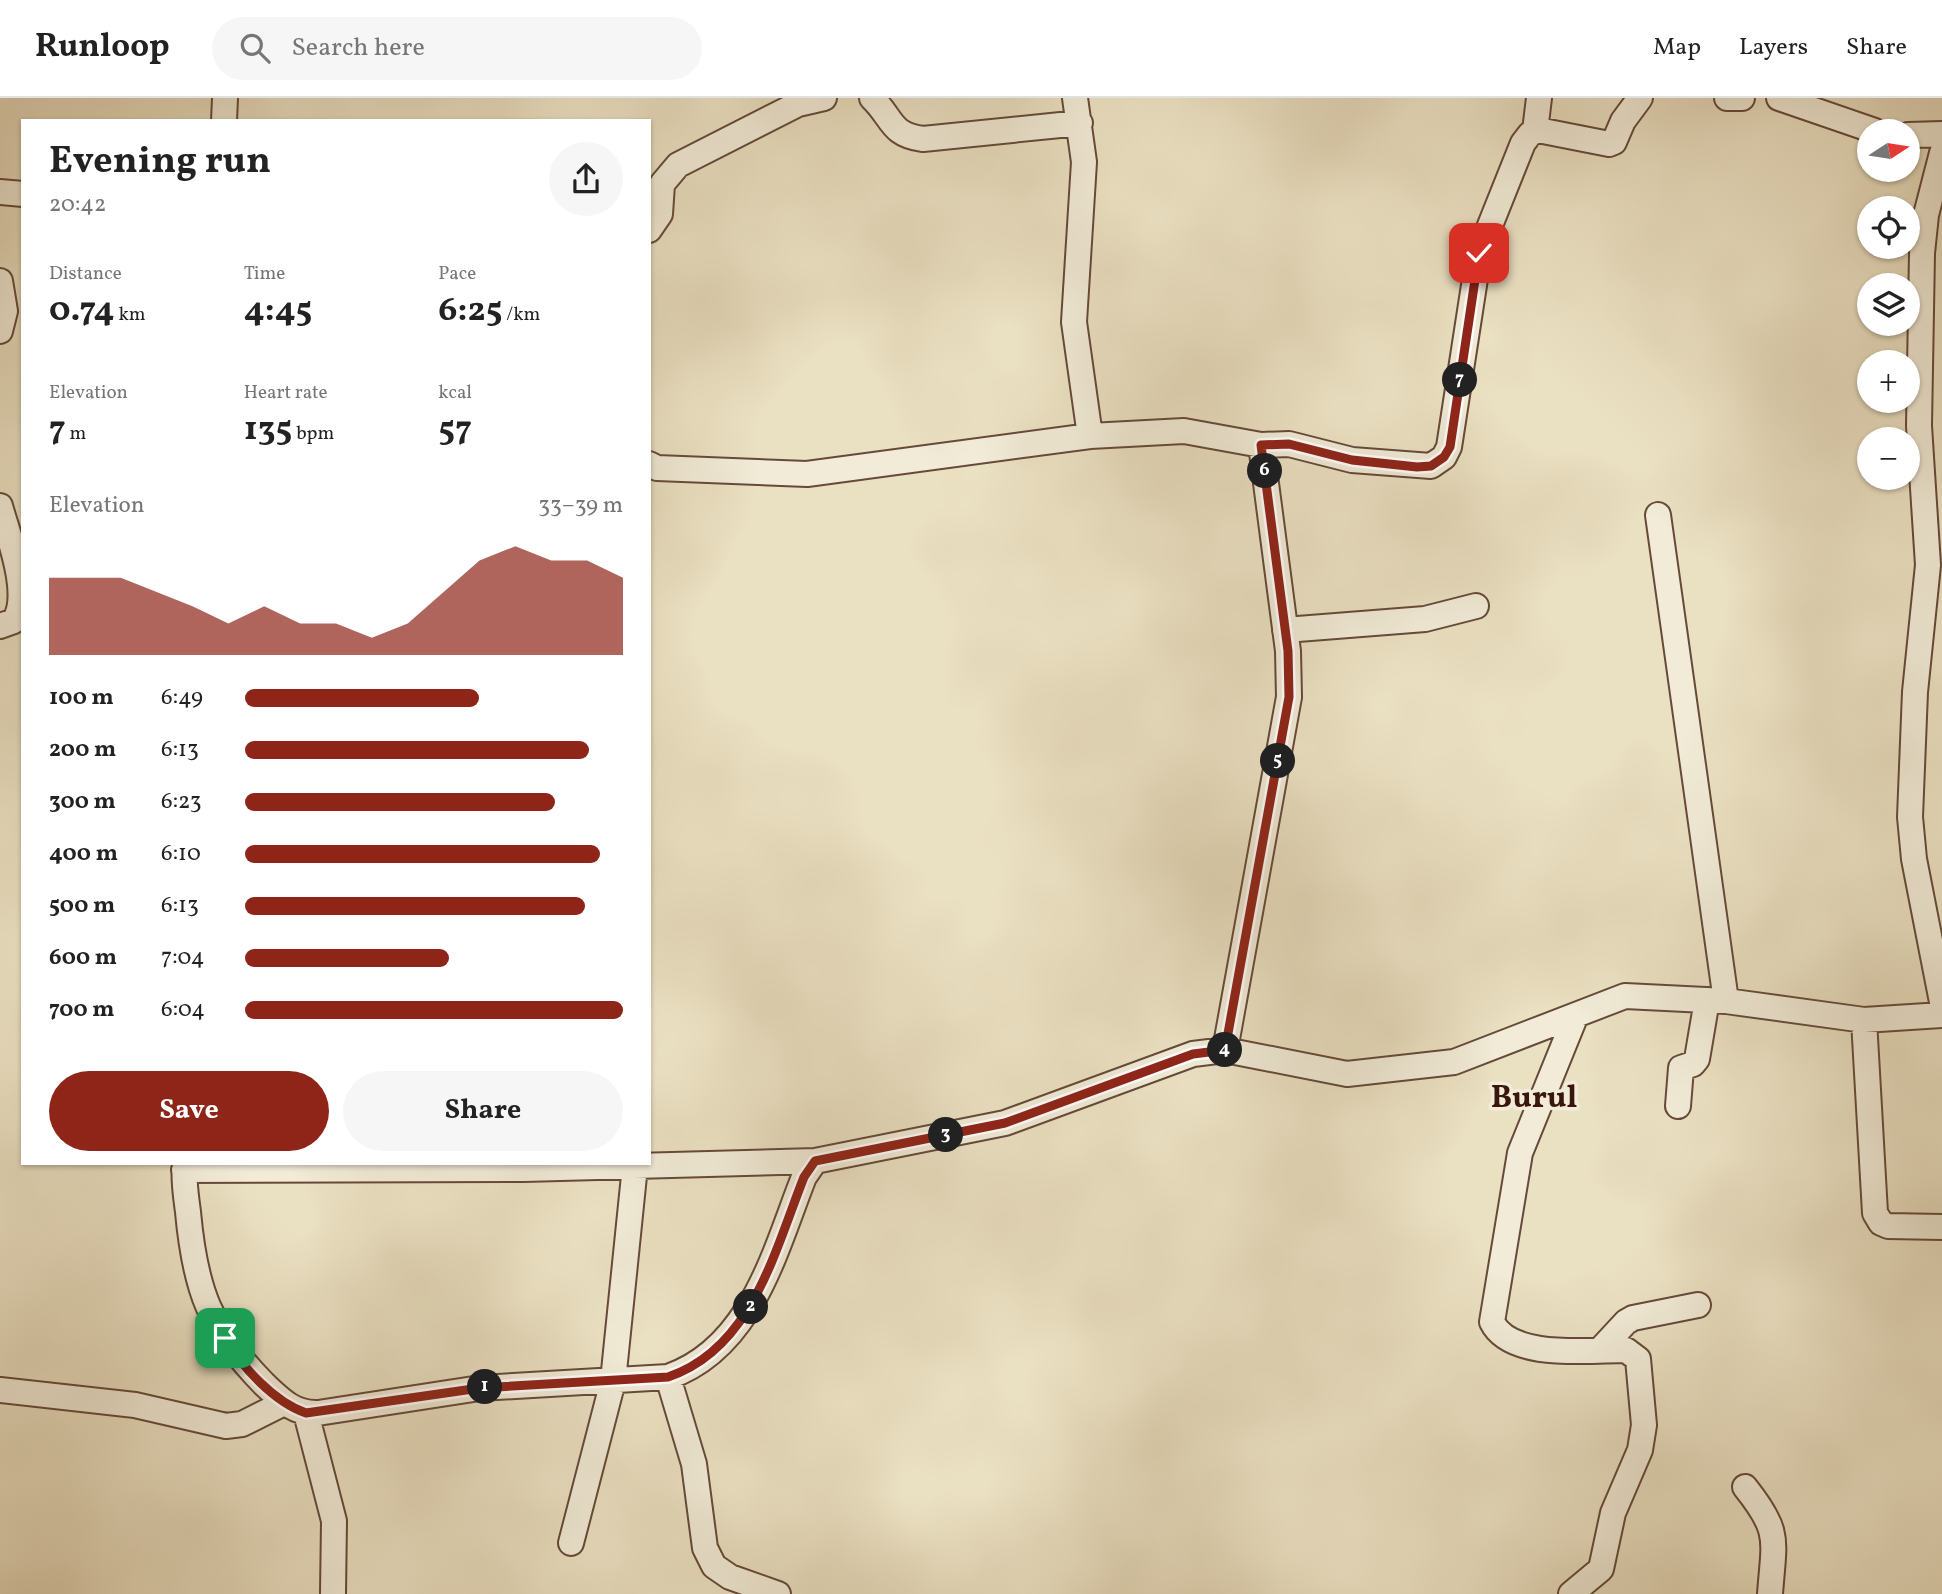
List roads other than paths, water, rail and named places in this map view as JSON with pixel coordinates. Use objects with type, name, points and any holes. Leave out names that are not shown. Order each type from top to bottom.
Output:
[{"type":"street","points":[[225,98],[225,119]]},
{"type":"street","points":[[651,227],[660,214],[662,184],[678,165],[797,101],[824,98]]},
{"type":"street","points":[[873,98],[896,130],[906,137],[923,139],[1080,123]]},
{"type":"street","points":[[1076,98],[1084,162],[1074,322],[1090,436]]},
{"type":"street","points":[[651,465],[657,468],[807,474],[1090,436],[1184,431],[1261,445],[1289,444],[1352,460],[1431,466],[1444,457],[1450,447],[1479,253],[1523,143],[1535,131],[1539,98]]},
{"type":"street","points":[[1535,131],[1549,130],[1609,144],[1615,142],[1623,121],[1640,98]]},
{"type":"street","points":[[1727,98],[1742,98]]},
{"type":"street","points":[[1779,98],[1857,125]]},
{"type":"street","points":[[1920,135],[1942,134]]},
{"type":"street","points":[[1942,153],[1926,215],[1922,253],[1919,426],[1928,565],[1915,692],[1910,817],[1914,859],[1942,1002]]},
{"type":"street","points":[[0,192],[21,194]]},
{"type":"street","points":[[0,281],[5,311],[0,331]]},
{"type":"street","points":[[1225,1050],[1289,697],[1285,630],[1261,445]]},
{"type":"street","points":[[0,506],[16,562],[21,603],[14,621],[0,625]]},
{"type":"street","points":[[1658,515],[1717,1001],[1696,1062],[1681,1068],[1679,1073],[1678,1106]]},
{"type":"street","points":[[1285,630],[1425,620],[1476,606]]},
{"type":"street","points":[[333,1594],[334,1521],[295,1408],[234,1353],[204,1299],[192,1259],[184,1167],[635,1166],[815,1161],[1005,1123],[1193,1054],[1225,1050],[1333,1073],[1365,1072],[1475,1057],[1625,996],[1717,1001],[1864,1020],[1942,1015]]},
{"type":"street","points":[[1571,1594],[1601,1569],[1613,1513],[1643,1437],[1638,1359],[1626,1350],[1529,1348],[1498,1334],[1492,1322],[1520,1153],[1576,1015]]},
{"type":"street","points":[[1864,1020],[1875,1213],[1881,1223],[1888,1226],[1942,1227]]},
{"type":"street","points":[[0,1390],[135,1405],[226,1426],[242,1424],[295,1408],[480,1388],[668,1377],[684,1371],[723,1339],[747,1314],[804,1177],[815,1161]]},
{"type":"street","points":[[571,1543],[613,1381],[635,1166]]},
{"type":"street","points":[[1600,1350],[1633,1318],[1698,1305]]},
{"type":"street","points":[[668,1377],[694,1464],[705,1548],[714,1566],[730,1577],[778,1594]]},
{"type":"street","points":[[1745,1487],[1763,1510],[1773,1529],[1770,1594]]},
{"type":"district","name":"Burul","points":[[1534,1096]]}]
